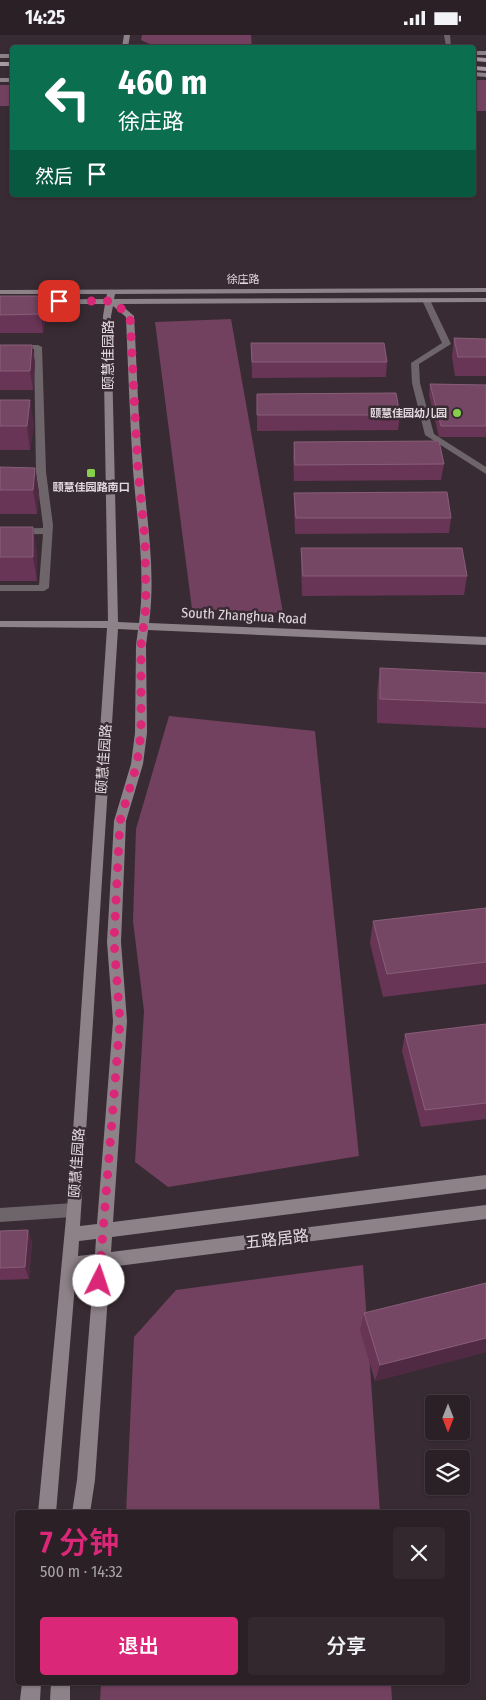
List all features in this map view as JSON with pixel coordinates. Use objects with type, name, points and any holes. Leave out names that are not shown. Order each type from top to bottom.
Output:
[{"type":"street","name":"徐庄路","points":[[0,301],[112,296],[486,290]]},
{"type":"street","name":"徐庄路","points":[[0,293],[426,301],[486,300]]},
{"type":"street","name":"颐慧佳园路","points":[[46,1510],[74,1210],[113,625],[107,316],[112,296]]},
{"type":"street","name":"颐慧佳园路","points":[[81,1510],[86,1480],[100,1261],[120,1021],[114,941],[120,821],[137,764],[141,733],[141,645],[146,607],[145,539],[138,471],[130,316],[112,296]]},
{"type":"street","points":[[426,301],[446,344],[415,363],[416,383],[430,435],[486,471]]},
{"type":"street","points":[[0,347],[38,347],[36,468],[48,531],[44,588],[0,588]]},
{"type":"street","points":[[0,532],[48,531]]},
{"type":"street","name":"South Zhanghua Road","points":[[0,624],[113,625],[486,641]]},
{"type":"street","name":"五路居路","points":[[71,1235],[486,1182]]},
{"type":"street","points":[[0,1215],[74,1210]]},
{"type":"street","name":"五路居路","points":[[68,1265],[486,1212]]},
{"type":"street","points":[[30,1700],[32,1685]]},
{"type":"street","points":[[60,1700],[61,1685]]},
{"type":"shaded area","points":[[142,35],[251,35],[252,45],[152,45],[141,40]]},
{"type":"shaded area","points":[[476,80],[486,80],[486,111],[476,111]]},
{"type":"shaded area","points":[[0,85],[10,85],[10,106],[0,106]]},
{"type":"shaded area","points":[[231,319],[283,613],[192,609],[155,322]]},
{"type":"shaded area","points":[[169,716],[315,731],[359,1156],[168,1187],[135,1162],[144,1011],[133,921],[136,829]]},
{"type":"shaded area","points":[[363,1265],[380,1510],[126,1510],[134,1337],[176,1290]]},
{"type":"shaded area","points":[[101,1685],[391,1685],[392,1700],[100,1700]]},
{"type":"building","points":[[0,296],[44,296],[41,314],[0,315]]},
{"type":"building","points":[[454,338],[486,339],[486,357],[458,357]]},
{"type":"building","points":[[251,343],[384,343],[387,362],[252,362]]},
{"type":"building","points":[[0,345],[32,345],[30,371],[0,371]]},
{"type":"building","points":[[430,384],[486,385],[486,426],[441,426]]},
{"type":"building","points":[[396,393],[400,415],[257,415],[257,394]]},
{"type":"building","points":[[0,400],[30,400],[27,426],[0,426]]},
{"type":"building","points":[[439,441],[444,464],[295,465],[294,442]]},
{"type":"building","points":[[0,467],[35,468],[33,490],[0,490]]},
{"type":"building","points":[[447,492],[451,518],[296,518],[294,493]]},
{"type":"building","points":[[0,527],[33,527],[33,557],[0,557]]},
{"type":"building","points":[[301,548],[462,548],[467,576],[303,576]]},
{"type":"building","points":[[380,668],[486,673],[486,703],[380,699]]},
{"type":"building","points":[[486,908],[486,962],[387,974],[373,921]]},
{"type":"building","points":[[486,1024],[486,1103],[425,1110],[405,1034]]},
{"type":"building","points":[[28,1230],[25,1267],[0,1268],[0,1231]]},
{"type":"building","points":[[486,1283],[486,1338],[380,1365],[364,1313]]},
{"type":"place","name":"颐慧佳园幼儿园","points":[[457,413]]},
{"type":"place","name":"颐慧佳园路南口","points":[[91,473]]},
{"type":"route","points":[[59,301],[112,301],[130,316],[138,471],[145,539],[146,607],[141,645],[141,733],[137,764],[120,821],[114,941],[120,1021],[99,1281]]}]
